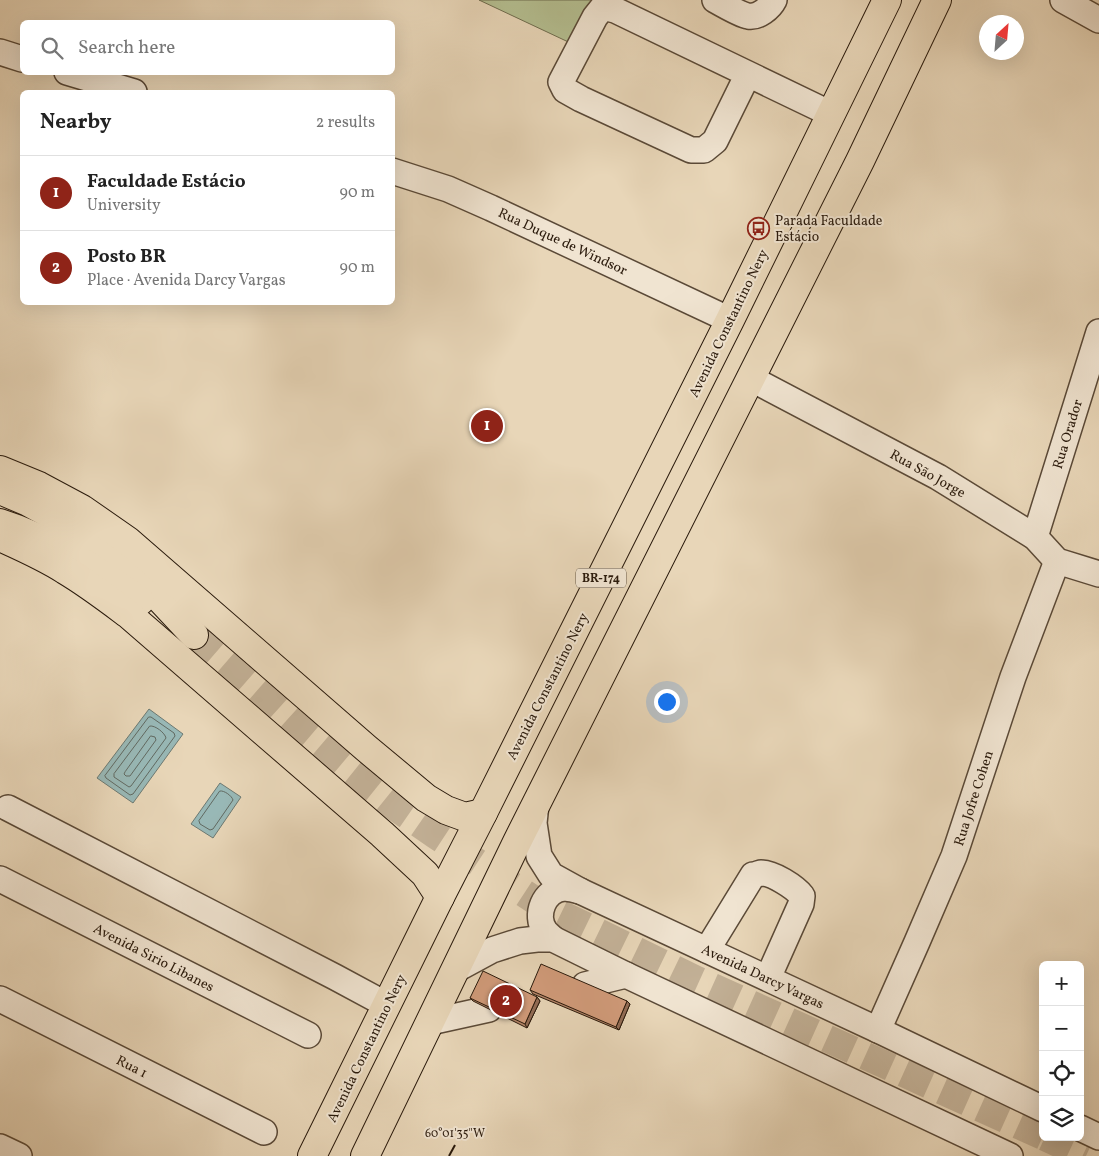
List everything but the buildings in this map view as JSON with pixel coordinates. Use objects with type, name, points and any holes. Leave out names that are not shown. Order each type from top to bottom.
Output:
[{"type":"main road","name":"Avenida Constantino Nery","points":[[312,1156],[730,320],[887,0]]},
{"type":"main road","name":"BR-174","points":[[366,1156],[536,804],[860,161],[937,0]]},
{"type":"main road","points":[[0,470],[39,486],[82,509],[128,541],[426,798],[446,810],[466,817],[483,813]]},
{"type":"main road","points":[[0,490],[28,502],[72,526],[110,554],[148,587],[194,635],[149,607],[111,580],[53,545],[0,523]]},
{"type":"main road","points":[[0,537],[32,551],[64,569],[94,588],[128,614],[382,834],[424,874],[440,897]]},
{"type":"street","points":[[714,0],[748,16],[759,15],[772,5],[774,0]]},
{"type":"street","points":[[1063,0],[1099,20]]},
{"type":"street","points":[[748,74],[715,141],[704,150],[691,150],[581,99],[566,90],[562,82],[595,17],[603,8],[615,10],[748,74],[831,114]]},
{"type":"street","points":[[0,52],[20,58]]},
{"type":"street","points":[[73,75],[97,87],[119,90]]},
{"type":"street","name":"Rua Duque de Windsor","points":[[395,172],[448,189],[491,208],[730,320]]},
{"type":"street","name":"Rua Orador","points":[[1035,537],[1098,335]]},
{"type":"street","name":"Rua São Jorge","points":[[750,378],[938,477],[1035,537],[1057,561]]},
{"type":"street","points":[[1057,561],[1099,574]]},
{"type":"street","name":"Rua Jofre Cohen","points":[[878,1030],[954,856],[1013,677],[1057,561]]},
{"type":"street","name":"Avenida Darcy Vargas","points":[[536,804],[534,823],[539,856],[551,875],[580,891],[878,1030],[1039,1108]]},
{"type":"street","points":[[8,808],[387,1005]]},
{"type":"street","points":[[707,950],[753,875],[761,873],[772,875],[798,890],[802,896],[801,904],[768,978]]},
{"type":"street","name":"Avenida Sirio Libanes","points":[[0,879],[308,1035]]},
{"type":"street","points":[[580,891],[564,888],[554,891],[545,899],[540,909],[540,920],[545,931],[553,939],[1010,1156]]},
{"type":"street","points":[[455,970],[492,950],[520,941],[553,939]]},
{"type":"street","points":[[585,985],[626,975]]},
{"type":"street","name":"Rua 1","points":[[0,1000],[264,1132]]},
{"type":"street","points":[[430,1022],[489,1009]]},
{"type":"street","points":[[1084,1130],[1099,1136]]},
{"type":"street","points":[[0,1147],[18,1156]]},
{"type":"green space","points":[[479,0],[605,0],[579,47]]},
{"type":"water","points":[[149,709],[183,734],[133,803],[97,778]]},
{"type":"water","points":[[220,783],[241,797],[213,838],[191,824]]},
{"type":"tunnel","points":[[194,635],[305,733],[395,807],[542,905],[697,980],[1039,1134]]},
{"type":"tunnel","points":[[1054,1141],[1086,1156]]},
{"type":"place","name":"Parada Faculdade Estácio","points":[[759,228]]},
{"type":"place","name":"Faculdade Estácio","points":[[487,426]]},
{"type":"place","name":"Posto BR","points":[[506,1001]]}]
